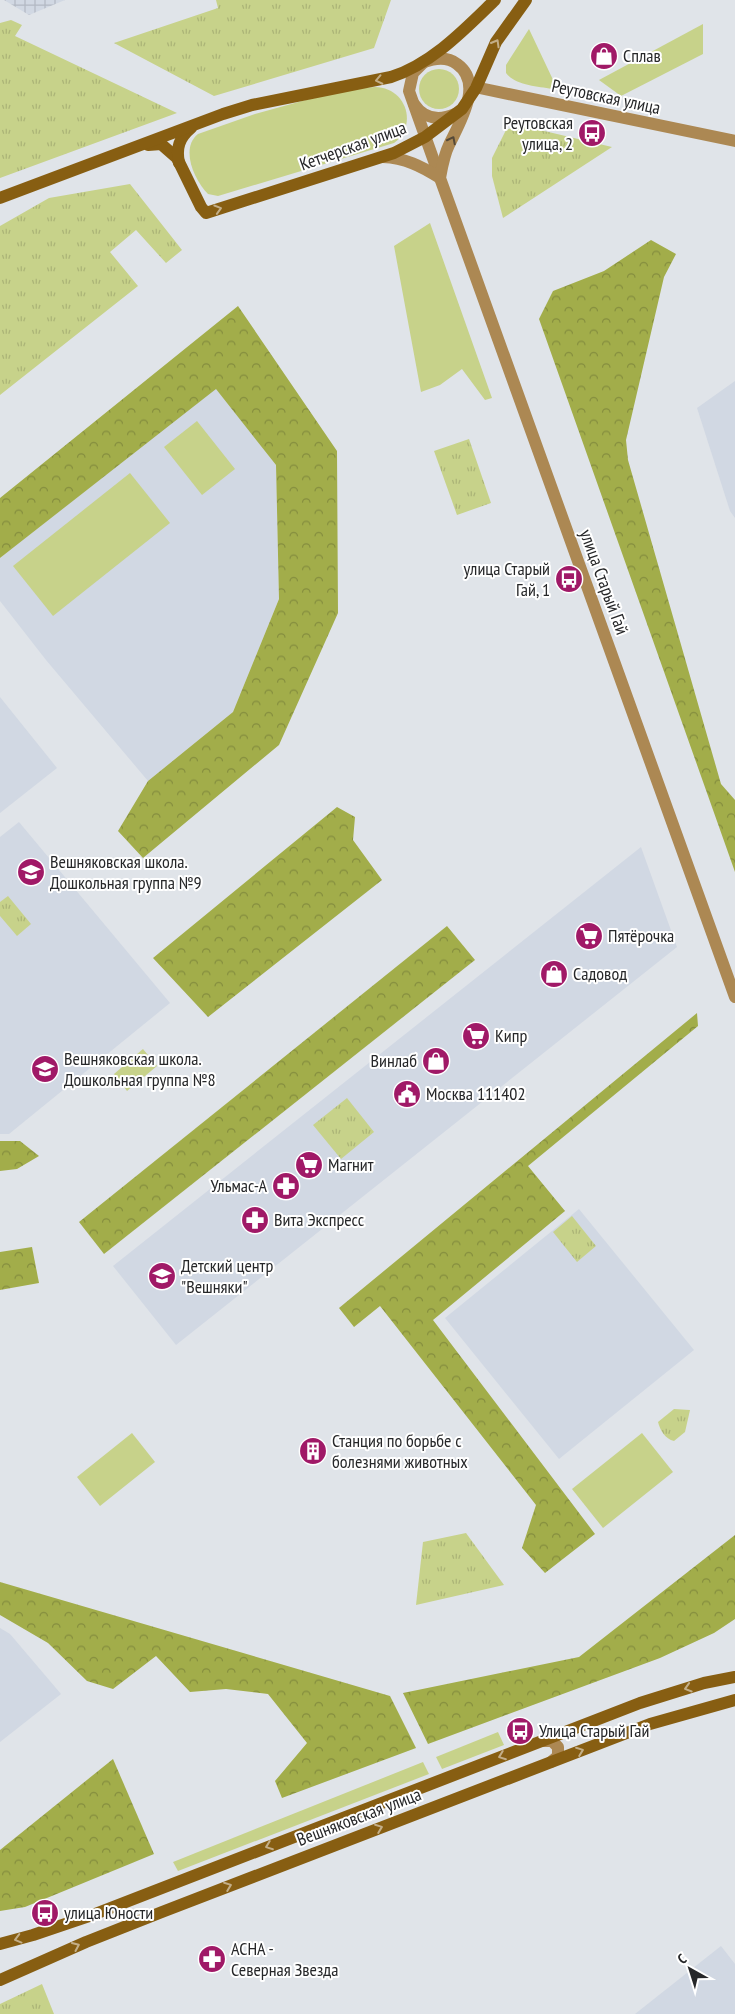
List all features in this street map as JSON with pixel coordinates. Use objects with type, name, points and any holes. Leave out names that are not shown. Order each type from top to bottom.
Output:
[{"type":"main road","name":"Кетчерская улица","points":[[0,198],[252,105],[391,77],[408,71],[424,62],[496,0]]},
{"type":"main road","name":"Кетчерская улица","points":[[128,150],[146,145],[161,144],[172,152],[206,213],[407,148],[456,114],[467,102],[496,42],[526,0]]},
{"type":"main road","name":"Кетчерская улица","points":[[180,165],[177,154],[179,142],[186,132],[197,124]]},
{"type":"main road","name":"Вешняковская улица","points":[[0,1944],[34,1935],[95,1914],[640,1703],[704,1683],[735,1677]]},
{"type":"main road","name":"Вешняковская улица","points":[[0,1980],[86,1942],[650,1724],[735,1700]]},
{"type":"street","points":[[424,62],[441,58],[456,62],[468,76],[473,87]]},
{"type":"street","name":"улица Старый Гай","points":[[424,62],[417,68],[411,78],[411,97],[735,997]]},
{"type":"street","name":"Реутовская улица","points":[[473,87],[735,141]]},
{"type":"street","points":[[411,97],[417,108],[427,116],[440,119],[456,114]]},
{"type":"street","points":[[382,157],[407,160],[440,178],[445,155],[467,102]]},
{"type":"street","points":[[543,1741],[552,1741],[558,1747],[558,1756],[551,1762]]},
{"type":"shaded area","points":[[4,0],[65,0],[29,15]]},
{"type":"shaded area","points":[[735,381],[735,518],[730,511],[697,408]]},
{"type":"shaded area","points":[[216,388],[276,465],[279,599],[233,712],[148,781],[46,660],[0,601],[0,558]]},
{"type":"shaded area","points":[[0,697],[57,768],[0,813]]},
{"type":"shaded area","name":"Вешняковская школа. Дошкольная группа №8","points":[[19,822],[170,1003],[9,1134],[0,1134],[0,837]]},
{"type":"shaded area","points":[[641,847],[677,947],[176,1345],[113,1266]]},
{"type":"shaded area","points":[[579,1209],[694,1350],[559,1459],[445,1318]]},
{"type":"shaded area","points":[[0,1628],[10,1634],[61,1694],[0,1742]]},
{"type":"shaded area","points":[[721,1946],[735,1964],[735,2014],[635,2014]]},
{"type":"green space","points":[[216,0],[391,0],[374,48],[214,96],[114,43],[218,8]]},
{"type":"green space","points":[[11,20],[22,25],[15,36],[177,113],[0,178],[0,23]]},
{"type":"green space","points":[[703,24],[703,54],[621,96],[599,80]]},
{"type":"green space","points":[[529,29],[555,84],[552,89],[515,81],[506,73],[506,65]]},
{"type":"green space","points":[[439,69],[453,75],[459,89],[453,103],[439,109],[425,103],[419,89],[425,75]]},
{"type":"green space","points":[[375,87],[394,93],[401,100],[405,108],[406,126],[402,135],[394,143],[218,196],[208,194],[198,181],[191,164],[190,147],[198,134],[255,114],[342,90]]},
{"type":"green space","points":[[519,125],[612,147],[503,218],[492,176],[492,158],[506,130]]},
{"type":"green space","points":[[130,184],[182,250],[166,263],[136,230],[110,252],[138,286],[0,395],[0,226],[49,198]]},
{"type":"green space","points":[[430,223],[492,398],[485,400],[462,369],[440,385],[421,392],[394,246]]},
{"type":"green space","points":[[651,240],[676,254],[664,277],[626,440],[628,460],[721,784],[735,800],[735,872],[539,319],[553,291],[604,271]]},
{"type":"green space","points":[[238,306],[337,451],[338,613],[279,745],[143,858],[118,831],[148,781],[233,712],[279,599],[276,465],[216,389],[0,558],[0,498]]},
{"type":"green space","points":[[197,421],[235,469],[202,495],[164,447]]},
{"type":"green space","points":[[469,439],[491,503],[457,515],[434,451]]},
{"type":"green space","points":[[130,473],[170,523],[53,616],[13,566]]},
{"type":"green space","points":[[337,807],[355,817],[353,840],[382,880],[208,1017],[153,958]]},
{"type":"green space","points":[[8,896],[31,924],[17,936],[0,916],[0,902]]},
{"type":"green space","points":[[447,926],[475,960],[104,1254],[79,1222]]},
{"type":"green space","points":[[697,1013],[698,1026],[528,1166],[565,1211],[433,1320],[595,1534],[545,1573],[522,1548],[536,1505],[380,1306],[354,1327],[339,1308]]},
{"type":"green space","points":[[143,1049],[157,1066],[127,1091],[114,1074]]},
{"type":"green space","points":[[347,1098],[374,1132],[341,1159],[313,1125]]},
{"type":"green space","points":[[0,1141],[20,1141],[39,1156],[17,1169],[0,1171]]},
{"type":"green space","points":[[572,1216],[596,1246],[577,1262],[553,1232]]},
{"type":"green space","points":[[32,1247],[39,1283],[0,1290],[0,1252]]},
{"type":"green space","points":[[674,1409],[690,1410],[685,1432],[674,1441],[663,1434],[658,1422]]},
{"type":"green space","points":[[132,1433],[155,1462],[100,1506],[77,1477]]},
{"type":"green space","points":[[642,1433],[673,1472],[603,1528],[572,1489]]},
{"type":"green space","points":[[466,1533],[504,1585],[416,1605],[423,1542]]},
{"type":"green space","points":[[735,1535],[735,1619],[714,1633],[660,1658],[428,1744],[403,1693],[579,1657]]},
{"type":"green space","points":[[0,1582],[390,1696],[416,1748],[282,1798],[275,1781],[307,1743],[268,1694],[226,1689],[190,1692],[156,1656],[113,1689],[87,1681],[48,1643],[0,1615]]},
{"type":"green space","points":[[498,1732],[504,1745],[442,1769],[436,1757]]},
{"type":"green space","points":[[113,1759],[154,1854],[25,1907],[0,1911],[0,1850]]},
{"type":"green space","points":[[423,1762],[429,1774],[178,1871],[173,1862]]},
{"type":"green space","points":[[42,1984],[54,2014],[0,2014],[0,2004]]},
{"type":"place","name":"Сплав","points":[[604,56]]},
{"type":"place","name":"Реутовская улица, 2","points":[[592,133]]},
{"type":"place","name":"улица Старый Гай, 1","points":[[569,579]]},
{"type":"place","name":"Вешняковская школа. Дошкольная группа №9","points":[[31,872]]},
{"type":"place","name":"Пятёрочка","points":[[589,936]]},
{"type":"place","name":"Садовод","points":[[554,974]]},
{"type":"place","name":"Кипр","points":[[476,1036]]},
{"type":"place","name":"Винлаб","points":[[436,1061]]},
{"type":"place","name":"Вешняковская школа. Дошкольная группа №8","points":[[45,1069]]},
{"type":"place","name":"Москва 111402","points":[[407,1094]]},
{"type":"place","name":"Магнит","points":[[309,1165]]},
{"type":"place","name":"Ульмас-А","points":[[286,1186]]},
{"type":"place","name":"Вита Экспресс","points":[[255,1220]]},
{"type":"place","name":"Детский центр \"Вешняки\"","points":[[162,1276]]},
{"type":"place","name":"Станция по борьбе с болезнями животных","points":[[313,1451]]},
{"type":"place","name":"Улица Старый Гай","points":[[520,1731]]},
{"type":"place","name":"улица Юности","points":[[45,1913]]},
{"type":"place","name":"АСНА - Северная Звезда","points":[[212,1959]]}]
